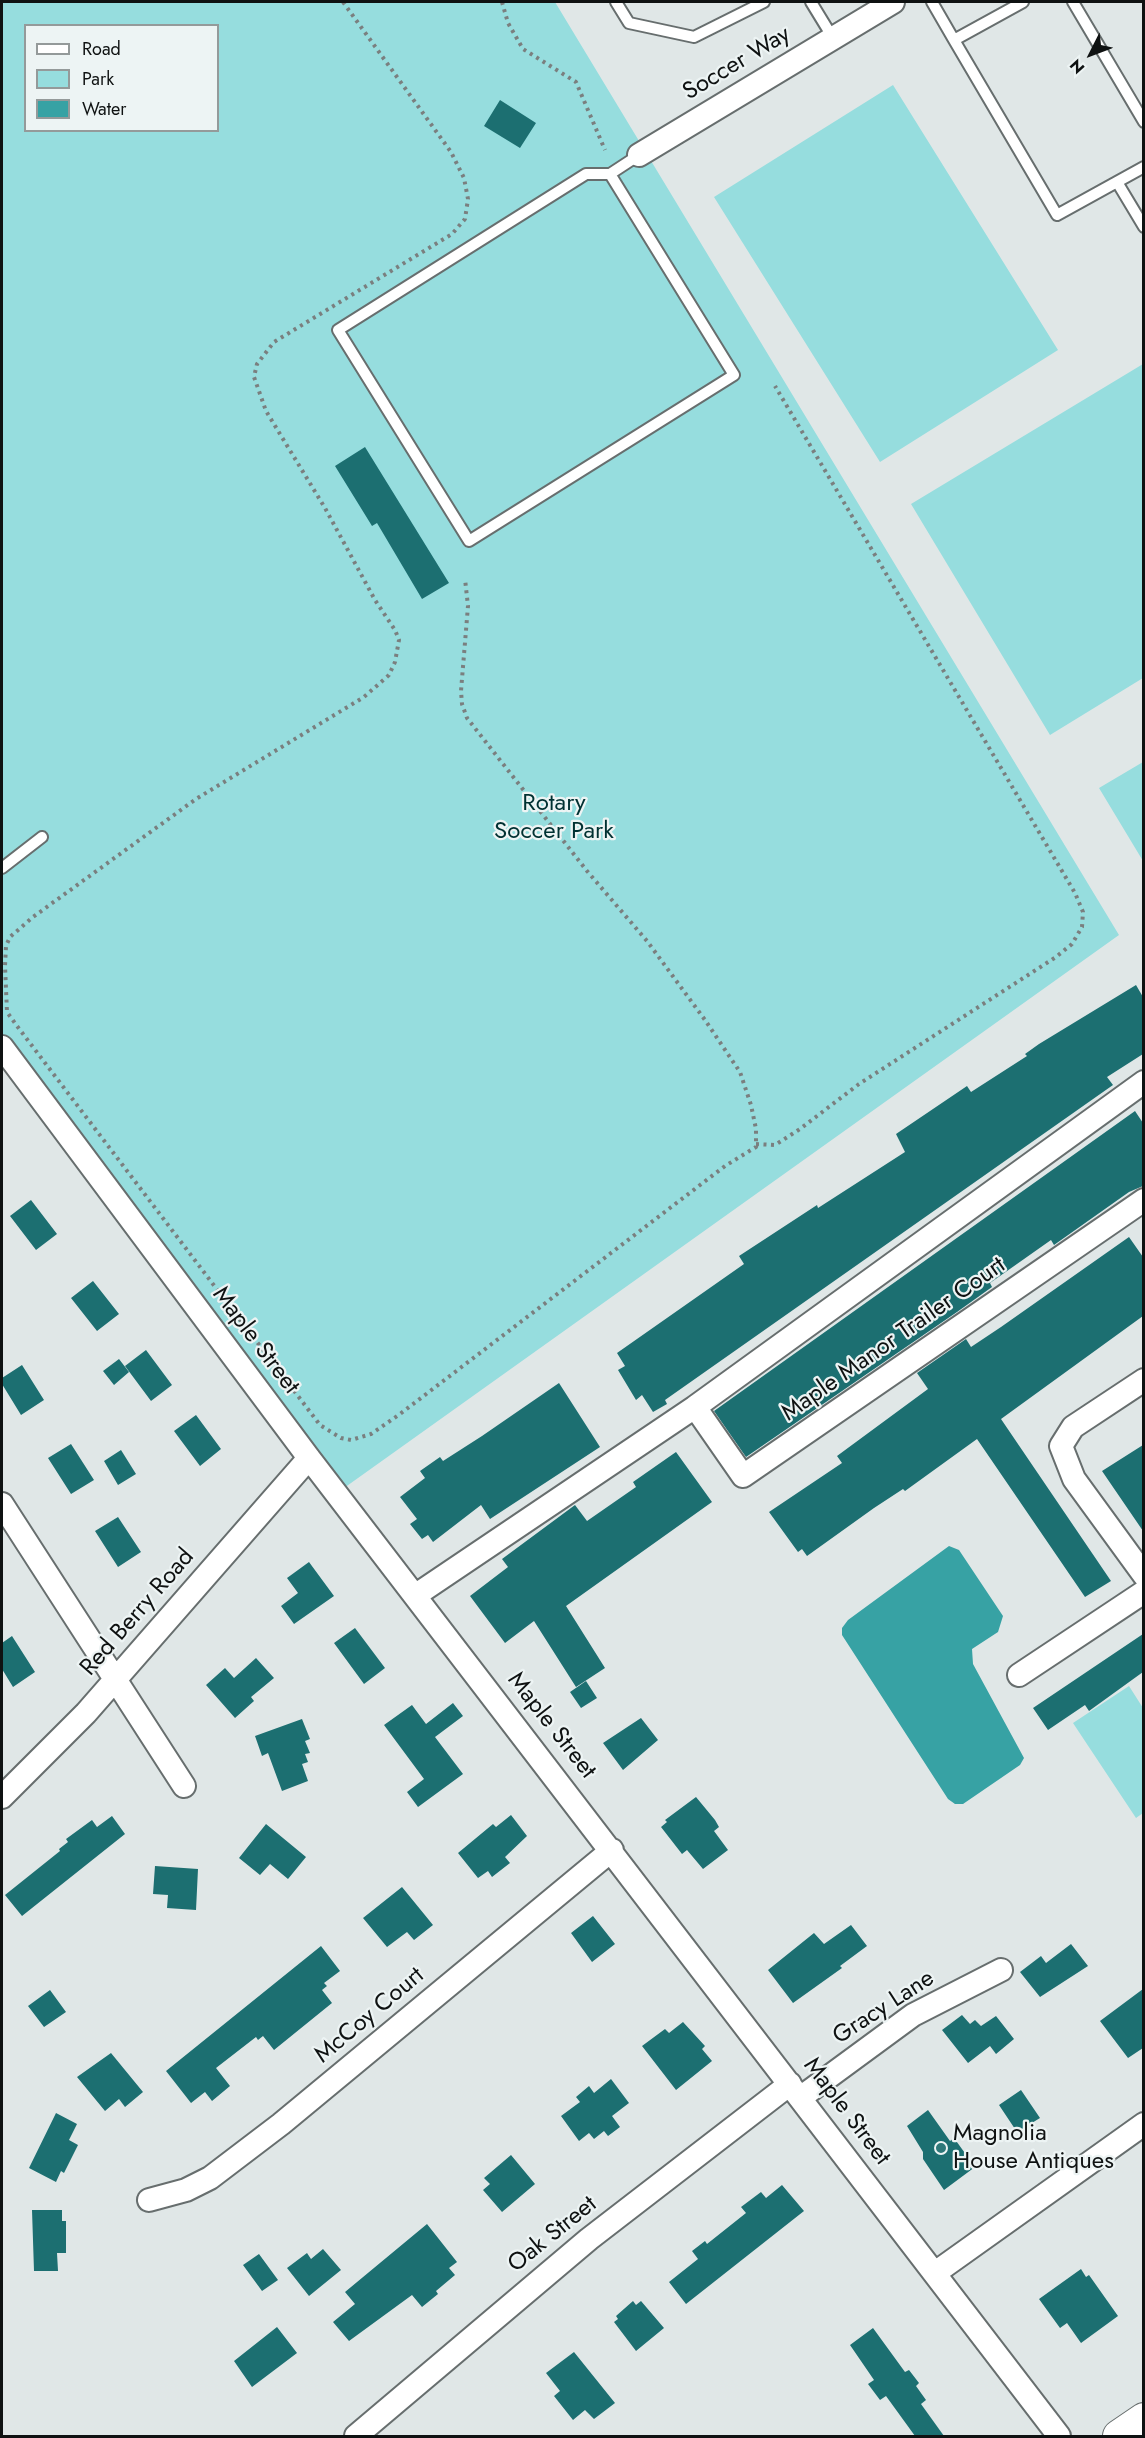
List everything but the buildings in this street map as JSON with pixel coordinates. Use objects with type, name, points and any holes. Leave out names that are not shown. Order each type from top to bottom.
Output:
[{"type":"street","name":"Soccer Way","points":[[639,155],[894,2]]},
{"type":"street","name":"Maple Street","points":[[2,1047],[309,1458],[612,1850],[1059,2436]]},
{"type":"street","points":[[416,1595],[695,1407],[1143,1082]]},
{"type":"street","name":"Maple Manor Trailer Court","points":[[695,1407],[744,1476],[1143,1200]]},
{"type":"street","points":[[1143,1380],[1073,1427],[1061,1446],[1074,1479],[1143,1575]]},
{"type":"street","name":"Red Berry Road","points":[[2,1797],[45,1756],[116,1680],[309,1458]]},
{"type":"street","points":[[2,1503],[184,1786]]},
{"type":"street","points":[[1019,1676],[1143,1592]]},
{"type":"street","name":"McCoy Court","points":[[149,2200],[186,2190],[210,2178],[281,2124],[612,1850]]},
{"type":"street","name":"Gracy Lane","points":[[795,2091],[913,2015],[1001,1970]]},
{"type":"street","name":"Oak Street","points":[[356,2436],[589,2239],[795,2091]]},
{"type":"street","points":[[935,2273],[1143,2124]]},
{"type":"street","points":[[1119,2436],[1143,2419]]},
{"type":"lane","points":[[616,2],[629,23],[694,37],[764,2]]},
{"type":"lane","points":[[811,2],[833,38]]},
{"type":"lane","points":[[932,2],[1058,216],[1143,167]]},
{"type":"lane","points":[[954,40],[1023,2]]},
{"type":"lane","points":[[1073,2],[1143,122]]},
{"type":"lane","points":[[610,174],[734,375],[469,541],[338,330],[586,174],[610,174],[639,155]]},
{"type":"lane","points":[[1117,182],[1143,227]]},
{"type":"lane","points":[[2,868],[42,837]]},
{"type":"path","points":[[343,2],[451,152],[464,178],[468,199],[465,219],[452,234],[274,342],[260,359],[254,377],[266,411],[325,508],[375,600],[395,630],[399,640],[395,663],[389,675],[372,691],[196,799],[33,917],[10,937],[6,946],[5,966],[7,1012],[320,1425],[340,1438],[355,1439],[372,1434],[725,1166],[753,1150],[756,1143],[751,1105],[740,1072],[705,1020],[647,941],[587,871],[467,718],[462,704],[461,691],[468,606],[465,579]]},
{"type":"path","points":[[502,2],[508,23],[523,49],[576,82],[605,150]]},
{"type":"path","points":[[756,1143],[775,1145],[801,1129],[859,1084],[1056,957],[1072,944],[1082,927],[1083,912],[1075,893],[775,386]]},
{"type":"green space","name":"Rotary Soccer Park","points":[[2,2],[555,2],[1119,935],[344,1488],[2,1037]]},
{"type":"green space","points":[[893,85],[1058,350],[880,462],[714,197]]},
{"type":"green space","points":[[1143,364],[1143,678],[1050,735],[911,504]]},
{"type":"green space","points":[[1143,762],[1143,861],[1099,788]]},
{"type":"green space","points":[[1129,1686],[1143,1708],[1143,1813],[1136,1818],[1073,1723]]},
{"type":"water","points":[[949,1546],[959,1550],[1003,1616],[998,1632],[972,1649],[973,1664],[1024,1758],[1020,1765],[963,1804],[955,1804],[948,1799],[842,1635],[842,1628],[848,1620]]},
{"type":"place","name":"Magnolia House Antiques","points":[[941,2148]]}]
